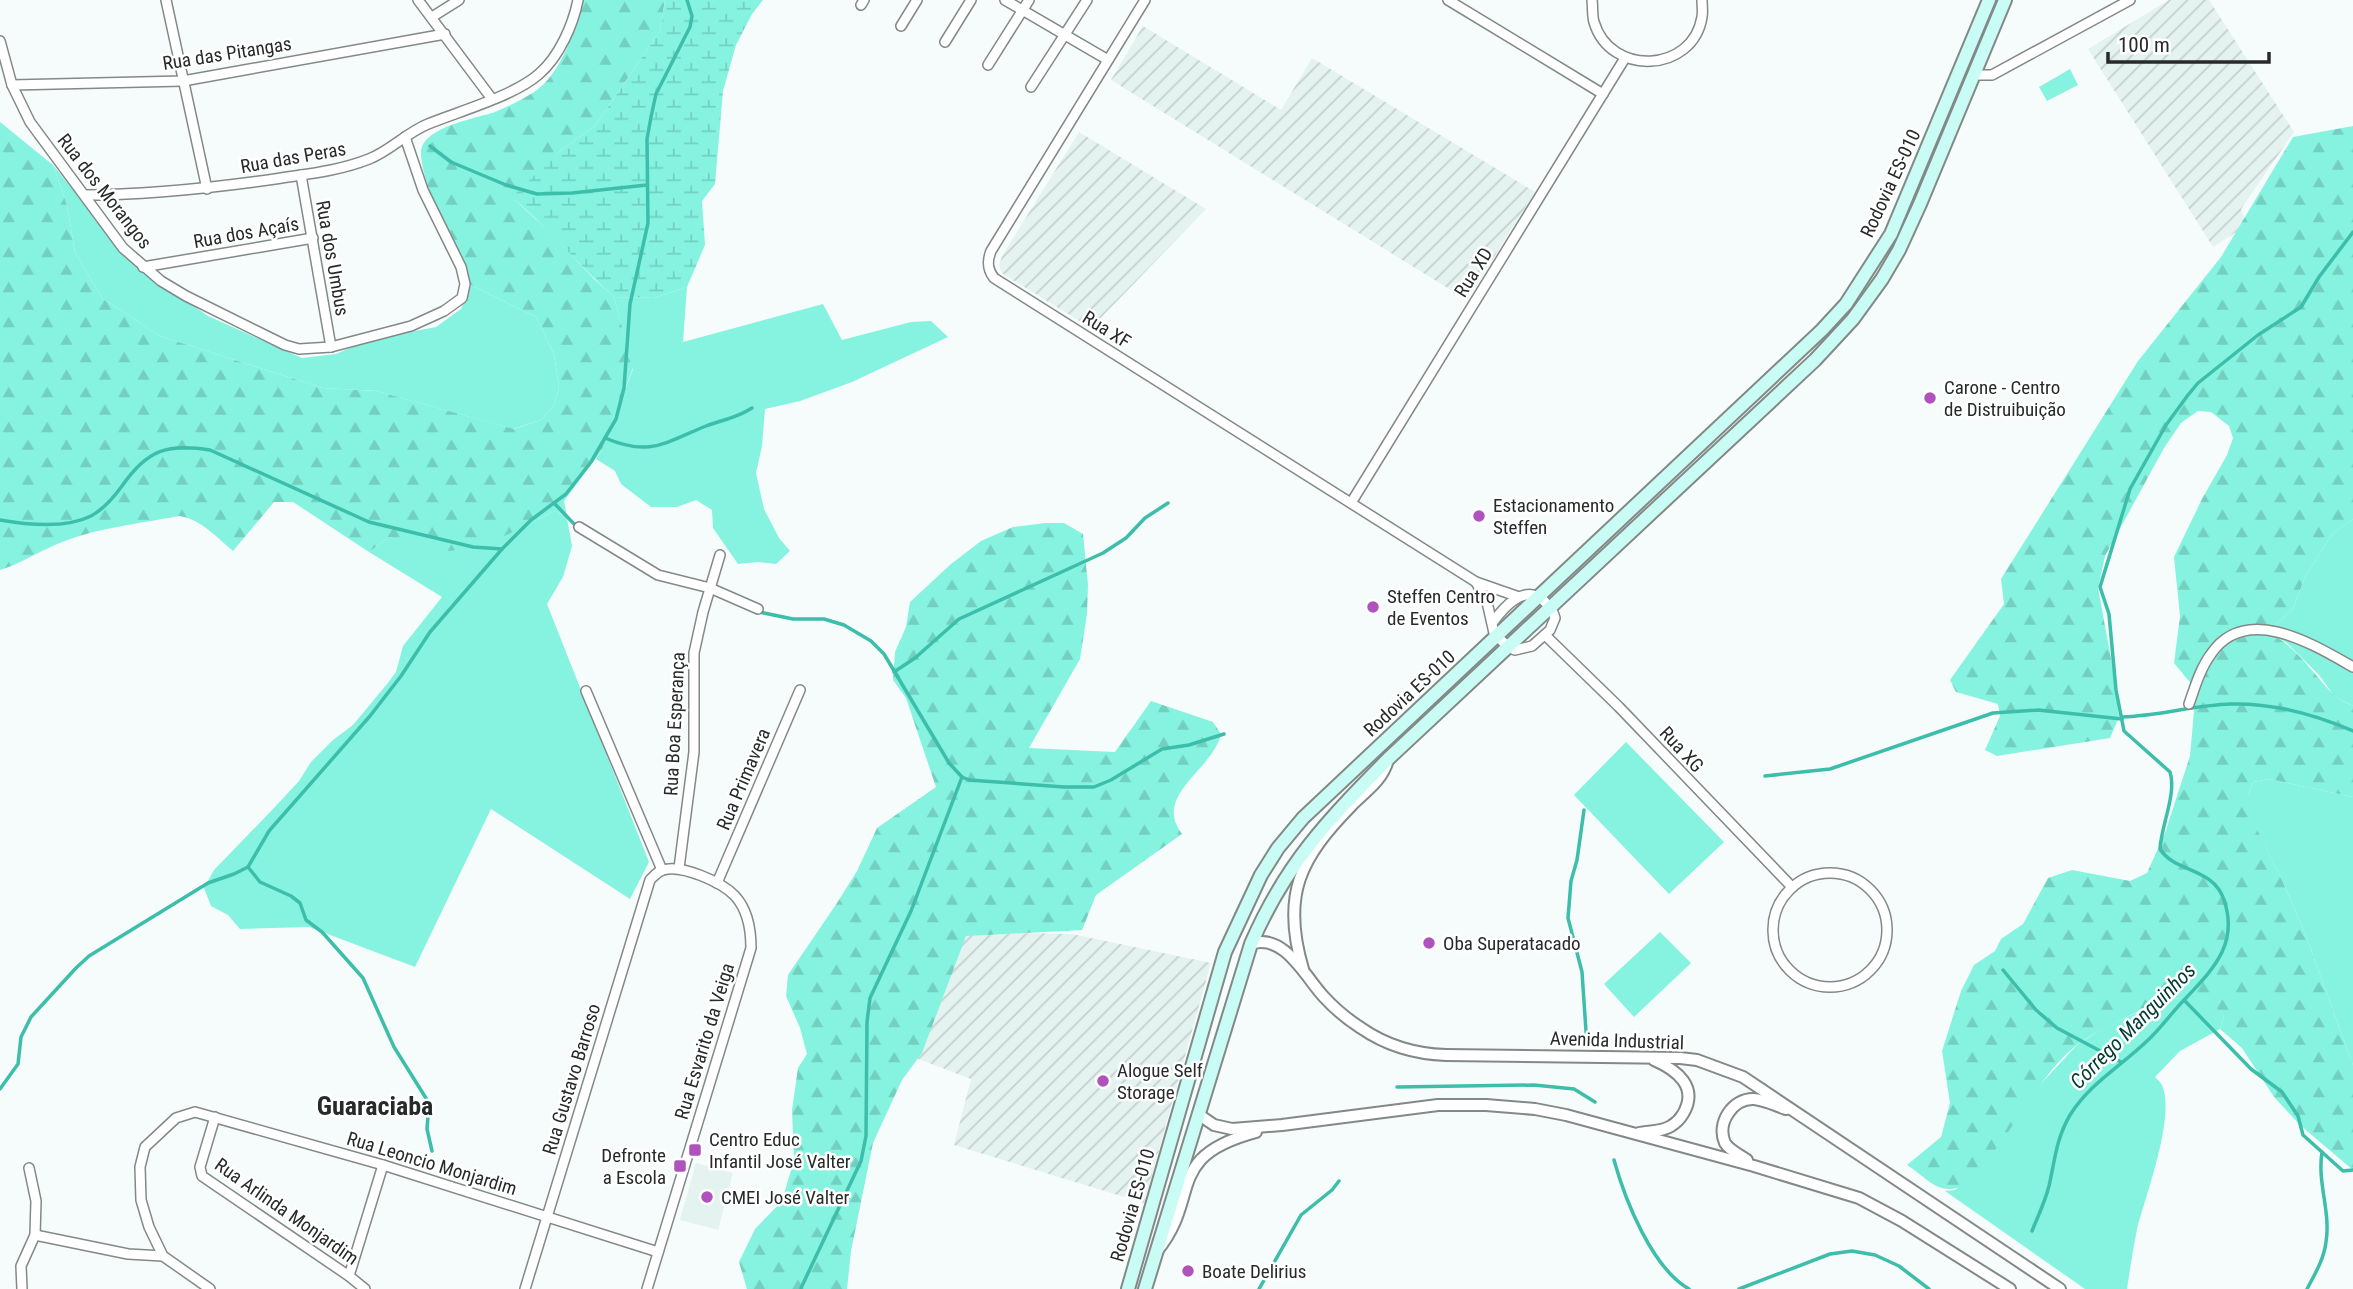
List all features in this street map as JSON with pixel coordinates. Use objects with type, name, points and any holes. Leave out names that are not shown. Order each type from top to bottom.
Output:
[{"type":"main road","name":"Rodovia ES-010","points":[[1128,1289],[1225,952],[1261,874],[1278,848],[1303,818],[1498,637],[1822,330],[1846,304],[1891,234],[1989,0]]},
{"type":"main road","name":"Rodovia ES-010","points":[[1145,1289],[1251,944],[1263,916],[1306,846],[1388,759],[1815,360],[1853,319],[1899,250],[2005,0]]},
{"type":"main road","points":[[1225,952],[1251,944]]},
{"type":"main road","points":[[1187,1084],[1191,1102],[1198,1114]]},
{"type":"street","points":[[166,0],[207,189]]},
{"type":"street","points":[[418,0],[492,99]]},
{"type":"street","points":[[432,18],[459,0]]},
{"type":"street","name":"Rua das Peras","points":[[85,195],[207,189],[350,166],[369,159],[424,126],[492,99],[539,75],[549,64],[566,34],[578,0]]},
{"type":"street","points":[[901,26],[917,0]]},
{"type":"street","points":[[945,42],[971,0]]},
{"type":"street","points":[[1005,0],[1108,60]]},
{"type":"street","points":[[988,65],[1029,0]]},
{"type":"street","points":[[1031,87],[1087,0]]},
{"type":"street","name":"Rua XF","points":[[1145,0],[991,251],[988,258],[990,272],[1005,285],[1476,582],[1519,597],[1530,594],[1540,597]]},
{"type":"street","points":[[1448,0],[1602,94]]},
{"type":"street","points":[[1592,0],[1593,21],[1604,43],[1625,58],[1649,63],[1673,56],[1692,40],[1702,17],[1702,0]]},
{"type":"street","points":[[1974,75],[1992,75],[2130,0]]},
{"type":"street","name":"Rua das Pitangas","points":[[12,85],[183,81],[445,34]]},
{"type":"street","name":"Rua dos Morangos","points":[[0,41],[12,85],[35,130],[117,240],[143,267],[186,296],[285,345],[299,349],[331,347],[411,326],[444,312],[462,298],[465,291],[461,267],[423,190],[405,137]]},
{"type":"street","name":"Rua XD","points":[[1351,503],[1625,58]]},
{"type":"street","name":"Rua dos Umbus","points":[[301,175],[331,347]]},
{"type":"street","name":"Rua dos Açaís","points":[[143,267],[313,238]]},
{"type":"street","points":[[579,527],[658,575],[710,588],[758,609]]},
{"type":"street","name":"Rua Boa Esperança","points":[[679,868],[694,752],[694,653],[720,555]]},
{"type":"street","points":[[1476,582],[1487,602],[1493,628],[1508,648],[1524,649],[1545,635],[1553,625],[1555,618],[1551,608],[1540,597]]},
{"type":"street","points":[[1493,622],[1519,597]]},
{"type":"street","points":[[2189,704],[2203,666],[2211,653],[2225,638],[2242,631],[2264,630],[2286,635],[2312,644],[2353,667]]},
{"type":"street","name":"Rua XG","points":[[1545,635],[1619,707],[1792,887]]},
{"type":"street","name":"Rua Primavera","points":[[717,883],[800,690]]},
{"type":"street","points":[[586,691],[662,870]]},
{"type":"street","name":"Avenida Industrial","points":[[1304,971],[1294,940],[1292,912],[1296,886],[1312,852],[1384,774],[1388,759]]},
{"type":"street","name":"Rua Esvarito da Veiga","points":[[647,1289],[751,948],[749,924],[734,894],[717,883],[679,868],[662,870]]},
{"type":"street","name":"Rua Gustavo Barroso","points":[[525,1289],[650,880],[662,870]]},
{"type":"street","points":[[1826,873],[1845,874],[1863,882],[1876,895],[1885,912],[1888,931],[1885,949],[1875,966],[1861,978],[1844,986],[1825,987],[1807,982],[1791,972],[1779,957],[1774,939],[1774,920],[1780,902],[1792,887],[1808,877],[1826,873]]},
{"type":"street","name":"Avenida Industrial","points":[[1251,944],[1259,941],[1277,946],[1351,1022],[1379,1040],[1408,1051],[1446,1055],[1644,1056],[1697,1060],[1743,1077],[2060,1289]]},
{"type":"street","points":[[1632,1133],[1670,1127],[1678,1121],[1688,1100],[1689,1088],[1675,1070],[1644,1056]]},
{"type":"street","points":[[1754,1166],[1725,1142],[1722,1129],[1728,1113],[1742,1102],[1752,1099],[1796,1112]]},
{"type":"street","points":[[1198,1114],[1214,1125],[1232,1129],[1438,1105],[1486,1105],[1556,1113],[1754,1166],[1858,1198],[1902,1221],[2010,1289]]},
{"type":"street","name":"Rua Leoncio Monjardim","points":[[163,1256],[149,1227],[141,1200],[140,1167],[145,1147],[176,1118],[195,1112],[383,1165],[658,1252]]},
{"type":"street","name":"Rua Arlinda Monjardim","points":[[215,1117],[200,1167],[202,1175],[365,1289]]},
{"type":"street","points":[[1155,1254],[1169,1237],[1190,1172],[1202,1157],[1238,1137],[1282,1125]]},
{"type":"street","points":[[349,1276],[383,1165]]},
{"type":"street","points":[[22,1289],[22,1266],[35,1235],[36,1201],[29,1168]]},
{"type":"street","points":[[35,1235],[128,1254],[163,1256],[210,1289]]},
{"type":"shaded area","points":[[2169,0],[2209,0],[2294,132],[2241,209],[2247,225],[2213,247],[2088,49]]},
{"type":"shaded area","points":[[1143,26],[1281,110],[1312,58],[1535,192],[1467,300],[1111,80]]},
{"type":"shaded area","points":[[1079,132],[1206,209],[1091,328],[1003,274],[999,266],[1002,256]]},
{"type":"shaded area","points":[[965,932],[1072,934],[1211,963],[1144,1203],[954,1145],[971,1079],[916,1058]]},
{"type":"shaded area","name":"CMEI José Valter","points":[[696,1163],[733,1173],[718,1230],[680,1220]]},
{"type":"green space","points":[[581,0],[665,0],[660,31],[595,126],[560,151],[515,200],[614,297],[633,368],[602,450],[564,501],[567,518],[555,511],[486,545],[449,551],[389,537],[369,552],[293,502],[274,502],[233,551],[201,525],[179,516],[85,534],[0,570],[0,122],[53,165],[67,205],[75,252],[102,298],[160,336],[323,388],[377,391],[514,429],[541,420],[553,407],[559,388],[554,354],[536,317],[471,285],[434,203],[421,155],[423,145],[438,131],[505,108],[546,82],[566,49],[576,24]]},
{"type":"green space","points":[[665,0],[763,0],[752,14],[736,45],[723,91],[715,184],[702,201],[705,245],[687,287],[654,298],[614,297],[515,200],[516,193],[560,151],[595,126],[660,31]]},
{"type":"green space","points":[[2070,69],[2078,85],[2047,101],[2039,87]]},
{"type":"green space","points":[[2353,126],[2353,519],[2332,534],[2305,577],[2293,609],[2275,625],[2275,636],[2299,656],[2334,695],[2353,706],[2353,797],[2269,779],[2253,782],[2248,795],[2248,812],[2279,873],[2306,936],[2353,1065],[2353,1170],[2300,1125],[2274,1097],[2242,1048],[2220,1029],[2224,1015],[2216,1007],[2198,999],[2180,998],[2141,1011],[2104,1028],[2078,1044],[2060,1060],[2045,1079],[1969,1184],[1950,1189],[1936,1186],[1907,1165],[1941,1137],[1950,1103],[1942,1051],[1961,991],[1974,965],[1995,951],[2001,939],[2023,924],[2048,878],[2072,870],[2130,881],[2147,873],[2165,833],[2190,756],[2195,700],[2193,686],[2174,663],[2180,616],[2174,557],[2227,455],[2233,438],[2229,426],[2211,412],[2198,411],[2181,423],[2164,448],[2105,556],[2098,588],[2119,717],[2110,738],[1997,756],[1985,750],[2000,716],[1998,704],[1956,692],[1950,680],[2004,604],[2001,579],[2138,361],[2221,257],[2293,137]]},
{"type":"green space","points":[[53,165],[134,265],[208,316],[302,358],[336,354],[368,340],[436,327],[461,309],[471,285],[536,317],[554,354],[559,388],[553,407],[541,420],[513,429],[377,391],[323,388],[160,336],[102,298],[75,252],[67,205]]},
{"type":"green space","points":[[687,287],[683,342],[823,304],[842,340],[911,322],[931,321],[948,337],[852,382],[800,401],[765,409],[762,446],[756,473],[764,509],[779,538],[790,551],[776,564],[738,564],[713,528],[712,510],[696,500],[677,507],[651,507],[621,484],[615,471],[596,459],[602,450],[633,369],[614,297],[654,298]]},
{"type":"green space","points":[[555,511],[567,518],[572,546],[563,577],[547,604],[649,862],[630,899],[491,809],[415,967],[309,927],[240,929],[228,915],[211,906],[204,888],[214,870],[299,781],[311,762],[353,725],[396,672],[403,646],[442,597],[369,552],[389,537],[418,542],[535,521]]},
{"type":"green space","points":[[2353,519],[2353,706],[2335,697],[2319,675],[2287,643],[2275,636],[2275,625],[2293,609],[2305,577],[2332,534]]},
{"type":"green space","points":[[1064,523],[1083,534],[1088,585],[1087,614],[1080,659],[1029,748],[1115,752],[1151,701],[1213,722],[1221,734],[1216,747],[1187,783],[1174,807],[1175,820],[1182,834],[1096,895],[1082,930],[966,936],[922,1053],[902,1080],[873,1143],[851,1251],[847,1289],[747,1289],[739,1262],[755,1229],[782,1201],[794,1160],[792,1110],[798,1068],[807,1054],[800,1028],[786,996],[788,975],[857,871],[877,828],[936,787],[906,698],[893,680],[895,652],[906,627],[910,602],[951,564],[981,541],[1013,527]]},
{"type":"green space","points":[[1626,742],[1724,842],[1669,894],[1574,795]]},
{"type":"green space","points":[[2269,779],[2353,797],[2353,1065],[2306,936],[2279,873],[2248,813],[2248,795],[2253,782]]},
{"type":"green space","points":[[1660,932],[1691,963],[1634,1017],[1604,984]]},
{"type":"green space","points":[[2190,996],[2213,1003],[2224,1015],[2220,1029],[2180,1051],[2155,1077],[2162,1085],[2165,1116],[2158,1157],[2137,1229],[2127,1289],[2085,1289],[1945,1191],[1955,1190],[1982,1167],[2036,1089],[2077,1045],[2108,1025],[2165,1001]]},
{"type":"waterway","points":[[0,1089],[18,1064],[21,1037],[31,1017],[89,956],[208,883],[248,867],[269,831],[370,716],[430,632],[502,549],[531,520],[566,494],[591,462],[616,419],[624,388],[630,304],[648,223],[647,139],[656,94],[690,27],[692,16],[687,0]]},
{"type":"waterway","points":[[430,146],[451,162],[506,185],[537,194],[647,185]]},
{"type":"waterway","name":"Córrego Manguinhos","points":[[2032,1231],[2047,1192],[2059,1141],[2070,1115],[2086,1094],[2152,1036],[2205,977],[2221,955],[2228,930],[2228,916],[2219,889],[2203,876],[2167,857],[2160,849],[2172,790],[2170,772],[2124,731],[2116,690],[2109,614],[2100,587],[2130,489],[2166,425],[2198,383],[2258,335],[2301,307],[2319,277],[2353,232]]},
{"type":"waterway","points":[[605,438],[634,447],[657,446],[752,408]]},
{"type":"waterway","points":[[0,520],[46,525],[81,520],[104,506],[149,457],[170,449],[195,448],[210,450],[369,522],[473,547],[502,549]]},
{"type":"waterway","points":[[554,503],[576,526]]},
{"type":"waterway","points":[[894,672],[915,658],[959,619],[1103,553],[1126,538],[1145,518],[1168,503]]},
{"type":"waterway","points":[[759,612],[793,619],[824,619],[844,625],[871,641],[884,654],[949,763],[962,777],[969,780],[1094,787],[1111,780],[1162,749],[1189,745],[1224,734]]},
{"type":"waterway","points":[[2122,717],[2217,705],[2247,704],[2293,711],[2353,731]]},
{"type":"waterway","points":[[1765,776],[1830,769],[1993,713],[2038,710],[2122,719]]},
{"type":"waterway","points":[[801,1288],[861,1161],[866,1136],[867,1022],[870,998],[911,911],[962,777]]},
{"type":"waterway","points":[[1584,810],[1577,860],[1571,881],[1568,918],[1582,972],[1587,1046]]},
{"type":"waterway","points":[[248,867],[260,882],[300,903],[306,920],[322,932],[363,978],[394,1047],[429,1103],[427,1129],[432,1151]]},
{"type":"waterway","points":[[2003,970],[2036,1010],[2057,1028],[2121,1062]]},
{"type":"waterway","points":[[2184,1000],[2251,1069],[2282,1092],[2298,1116],[2303,1135],[2343,1171],[2353,1170]]},
{"type":"waterway","points":[[1397,1087],[1534,1085],[1574,1089],[1595,1102]]},
{"type":"waterway","points":[[2307,1289],[2321,1260],[2326,1242],[2322,1152]]},
{"type":"waterway","points":[[1614,1160],[1633,1213],[1652,1250],[1663,1266],[1689,1289]]},
{"type":"waterway","points":[[1259,1289],[1301,1215],[1339,1181]]},
{"type":"waterway","points":[[1739,1289],[1830,1254],[1852,1251],[1875,1255],[1899,1266],[1929,1289]]},
{"type":"place","name":"Carone - Centro de Distruibuição","points":[[1930,398]]},
{"type":"place","name":"Estacionamento Steffen","points":[[1479,516]]},
{"type":"place","name":"Steffen Centro de Eventos","points":[[1373,607]]},
{"type":"place","name":"Oba Superatacado","points":[[1429,943]]},
{"type":"place","name":"Alogue Self Storage","points":[[1103,1081]]},
{"type":"place","name":"Centro Educ Infantil José Valter","points":[[695,1150]]},
{"type":"place","name":"Defronte a Escola","points":[[680,1166]]},
{"type":"place","name":"CMEI José Valter","points":[[707,1197]]},
{"type":"place","name":"Boate Delirius","points":[[1188,1271]]},
{"type":"district","name":"Guaraciaba","points":[[375,1106]]}]
